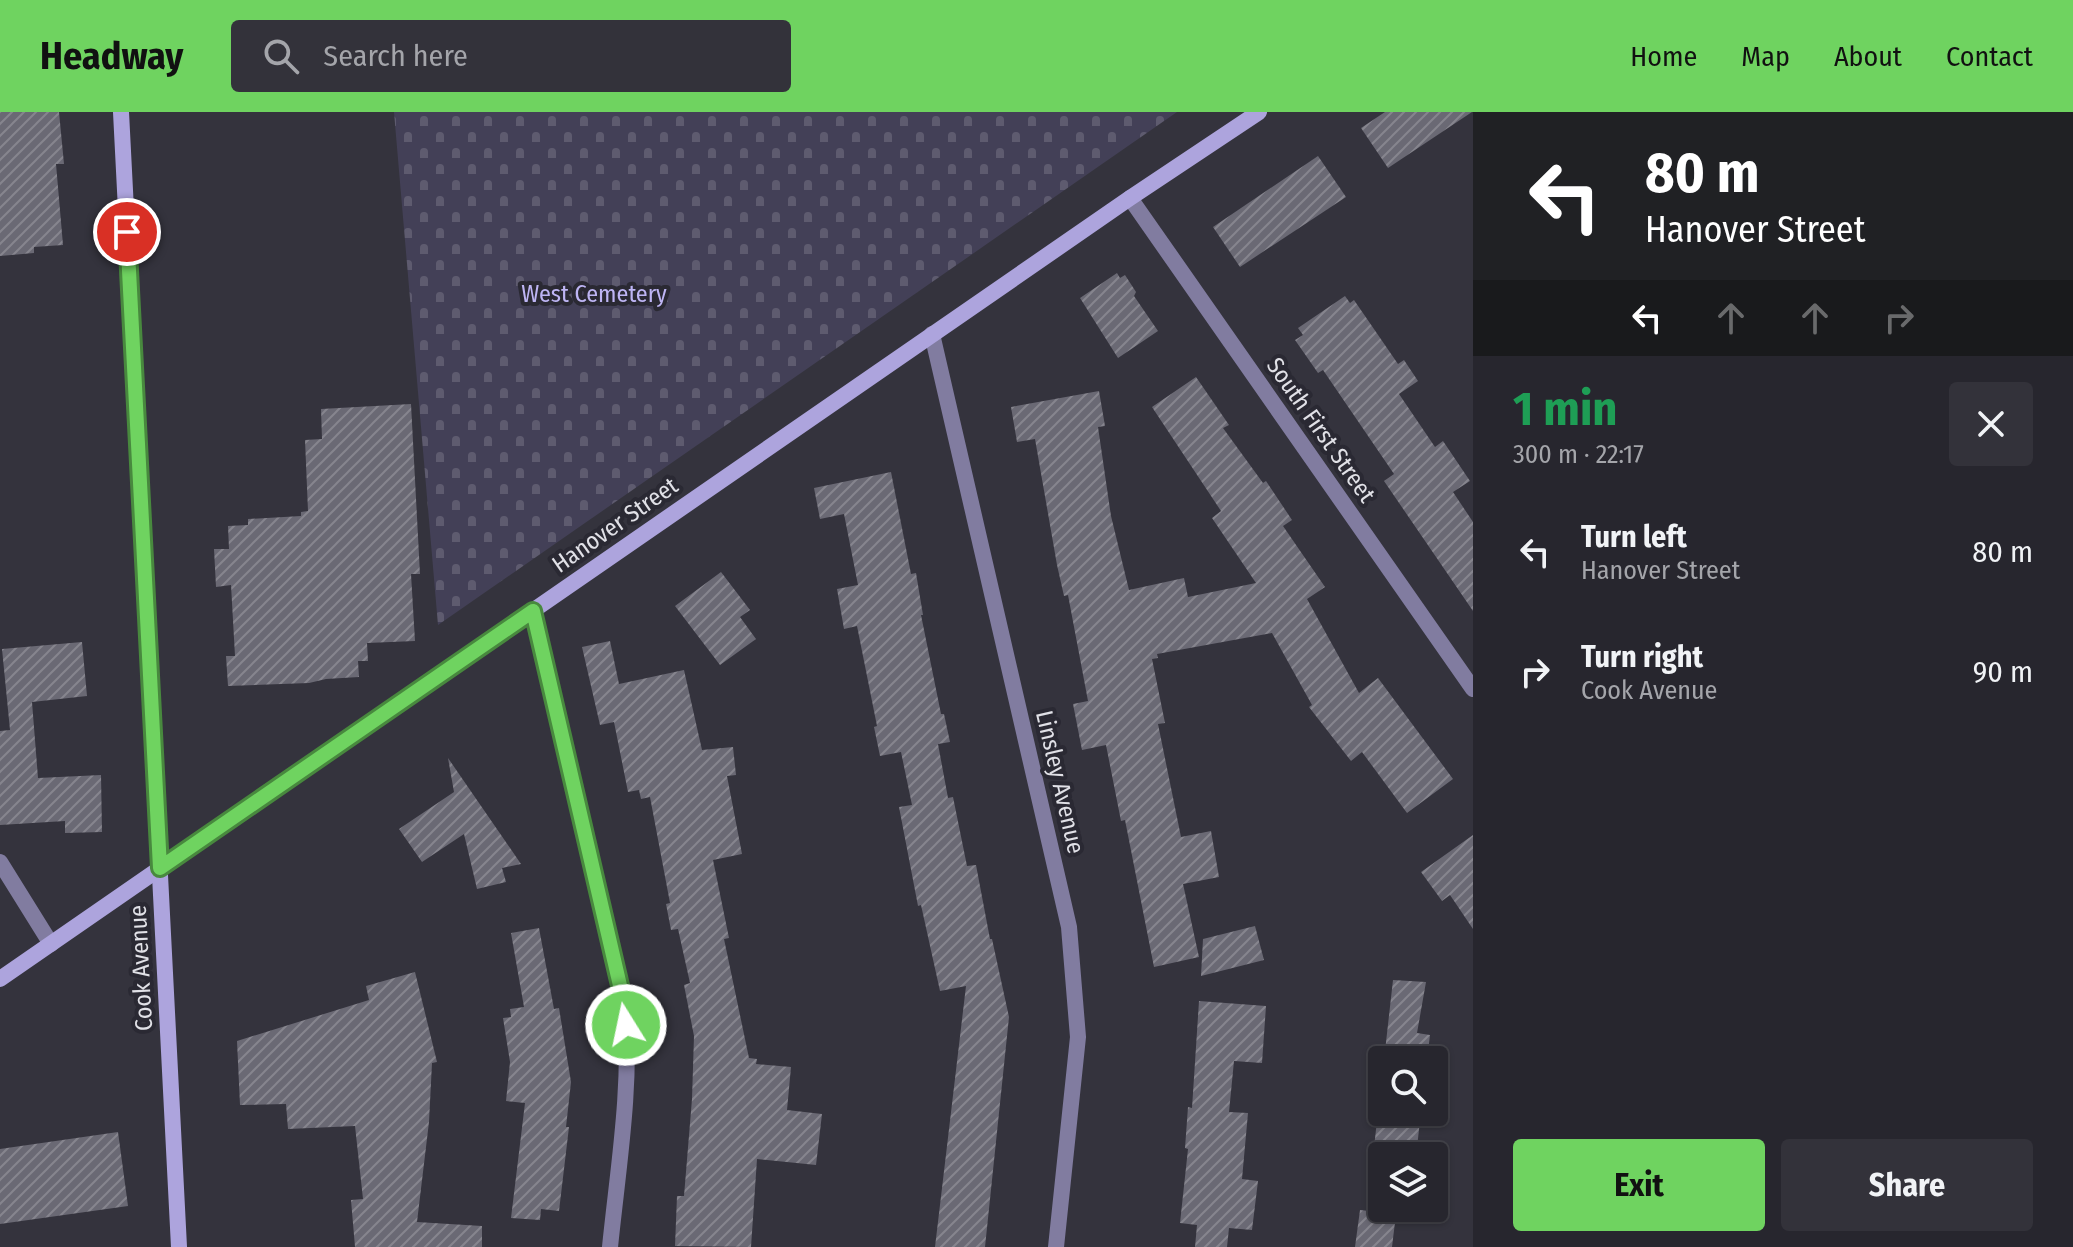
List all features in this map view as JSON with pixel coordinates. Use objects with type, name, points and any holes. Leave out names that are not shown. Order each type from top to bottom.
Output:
[{"type":"main road","name":"Cook Avenue","points":[[121,112],[179,1247]]},
{"type":"main road","name":"Hanover Street","points":[[0,979],[932,334],[1259,112]]},
{"type":"street","name":"South First Street","points":[[1130,198],[1473,689]]},
{"type":"street","name":"Linsley Avenue","points":[[932,334],[1069,927],[1078,1037],[1056,1247]]},
{"type":"street","points":[[533,611],[625,1007],[628,1042],[626,1076],[610,1247]]},
{"type":"street","points":[[0,862],[51,944]]},
{"type":"green space","name":"West Cemetery","points":[[394,112],[1177,112],[438,625]]},
{"type":"building","points":[[0,112],[59,112],[64,164],[56,164],[63,245],[34,247],[34,253],[0,256]]},
{"type":"building","points":[[1385,112],[1472,112],[1388,168],[1361,128]]},
{"type":"building","points":[[1318,156],[1346,197],[1240,267],[1213,227]]},
{"type":"building","points":[[1117,273],[1120,278],[1125,275],[1136,292],[1134,296],[1158,331],[1118,358],[1080,298]]},
{"type":"building","points":[[1345,296],[1350,303],[1354,300],[1398,364],[1404,360],[1418,381],[1399,394],[1435,447],[1443,441],[1470,481],[1453,492],[1473,522],[1473,611],[1384,481],[1394,474],[1323,370],[1318,373],[1295,340],[1303,335],[1298,328]]},
{"type":"building","points":[[1196,377],[1229,425],[1223,428],[1263,483],[1266,481],[1292,520],[1283,526],[1325,587],[1307,599],[1359,693],[1378,678],[1453,779],[1407,813],[1362,752],[1351,761],[1309,707],[1312,705],[1272,633],[1157,654],[1158,658],[1152,659],[1165,723],[1158,724],[1181,837],[1211,831],[1219,877],[1183,884],[1199,957],[1154,967],[1125,820],[1121,821],[1106,745],[1082,750],[1073,704],[1088,701],[1068,595],[1064,596],[1057,565],[1035,439],[1017,442],[1011,407],[1099,391],[1105,426],[1098,427],[1111,516],[1129,590],[1184,578],[1188,597],[1256,583],[1212,518],[1221,511],[1152,407]]},
{"type":"building","points":[[411,404],[420,574],[411,574],[415,641],[367,643],[368,661],[358,661],[359,677],[309,683],[228,686],[226,656],[235,656],[231,585],[216,587],[214,549],[229,549],[228,526],[248,525],[248,519],[301,516],[301,512],[308,511],[305,440],[322,439],[321,409]]},
{"type":"building","points":[[891,472],[911,574],[916,573],[921,615],[941,714],[944,714],[950,742],[938,744],[948,798],[953,797],[967,866],[976,865],[1009,1017],[985,1247],[935,1247],[966,986],[940,991],[921,905],[918,906],[899,807],[912,805],[901,752],[880,756],[857,626],[844,629],[837,589],[858,585],[844,514],[820,519],[814,488]]},
{"type":"building","points":[[721,572],[750,610],[740,617],[756,639],[720,665],[675,606]]},
{"type":"building","points":[[610,641],[619,684],[684,670],[702,750],[733,747],[736,775],[727,776],[742,854],[713,860],[729,938],[724,939],[749,1058],[757,1059],[756,1064],[791,1067],[787,1110],[822,1114],[816,1165],[757,1159],[751,1247],[675,1246],[677,1196],[684,1196],[692,1099],[694,1036],[684,985],[690,983],[678,929],[671,930],[666,904],[670,903],[650,797],[641,799],[639,790],[628,792],[614,722],[600,725],[582,647]]},
{"type":"building","points":[[82,642],[87,696],[32,702],[38,778],[101,775],[102,832],[65,833],[65,821],[0,825],[0,731],[10,730],[2,649]]},
{"type":"building","points":[[448,758],[521,864],[502,868],[506,882],[477,889],[464,834],[422,862],[399,829],[454,792]]},
{"type":"building","points":[[1473,835],[1473,929],[1450,895],[1442,901],[1421,872]]},
{"type":"building","points":[[1255,926],[1264,960],[1201,976],[1203,939]]},
{"type":"building","points":[[539,928],[554,1009],[559,1008],[571,1082],[559,1211],[541,1209],[540,1220],[511,1218],[525,1103],[506,1101],[510,1062],[503,1018],[511,1017],[510,1009],[524,1007],[511,933]]},
{"type":"building","points":[[415,972],[437,1062],[432,1063],[429,1122],[417,1222],[482,1226],[482,1247],[355,1247],[351,1200],[363,1199],[355,1126],[288,1129],[286,1104],[240,1105],[237,1041],[369,1000],[366,986]]},
{"type":"building","points":[[1393,980],[1426,982],[1417,1033],[1430,1035],[1429,1046],[1386,1046]]},
{"type":"building","points":[[1199,1001],[1266,1006],[1262,1063],[1234,1061],[1229,1112],[1248,1113],[1242,1179],[1258,1181],[1252,1230],[1229,1228],[1227,1247],[1195,1247],[1197,1225],[1180,1223]]},
{"type":"building","points":[[1376,1126],[1419,1126],[1418,1142],[1375,1142]]},
{"type":"building","points":[[118,1132],[128,1206],[0,1224],[0,1149]]},
{"type":"building","points":[[1360,1210],[1368,1211],[1368,1222],[1395,1222],[1392,1247],[1355,1247]]},
{"type":"route","points":[[127,232],[160,868],[533,611],[625,1007],[626,1025]]}]
